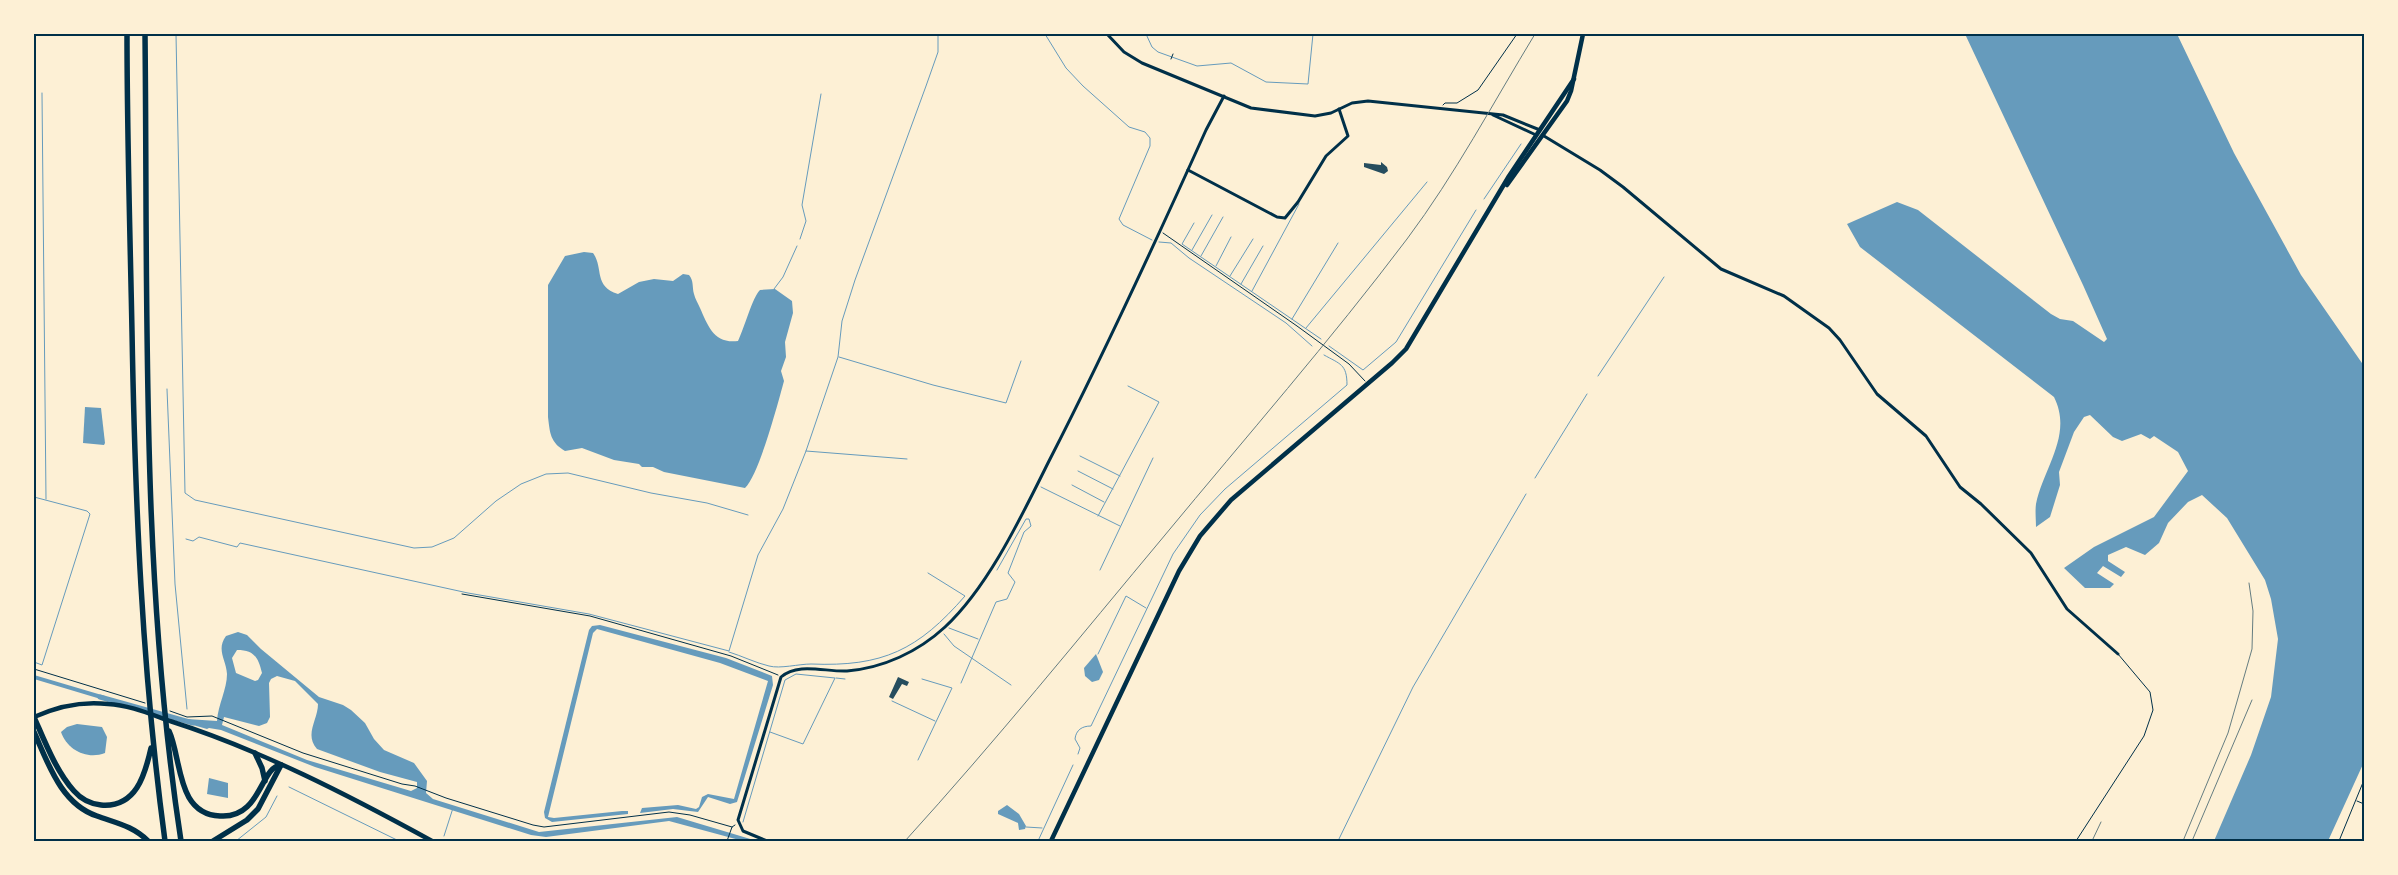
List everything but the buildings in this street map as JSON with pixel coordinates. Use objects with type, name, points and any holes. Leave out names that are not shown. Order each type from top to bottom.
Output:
[{"type":"highway","points":[[128,34],[138,572],[152,743],[166,841]]},
{"type":"highway","points":[[145,34],[148,474],[153,572],[166,724],[181,841]]},
{"type":"highway","points":[[34,717],[67,782],[79,796],[96,804],[120,803],[134,793],[144,775],[152,743]]},
{"type":"highway","points":[[166,724],[174,744],[183,786],[192,801],[205,812],[220,816],[238,813],[253,801],[271,768],[280,765]]},
{"type":"highway","points":[[34,732],[36,740],[58,783],[70,799],[87,812],[133,829],[148,841]]},
{"type":"highway","points":[[255,753],[265,780]]},
{"type":"highway","points":[[213,841],[250,817],[258,809],[280,765]]},
{"type":"main road","points":[[1503,189],[1544,136],[1567,101],[1574,79],[1583,34]]},
{"type":"main road","points":[[1051,841],[1179,571],[1200,536],[1236,495],[1402,354],[1413,339],[1536,135],[1574,79]]},
{"type":"main road","points":[[1540,130],[1544,136]]},
{"type":"main road","points":[[1536,135],[1544,136]]},
{"type":"main road","points":[[34,717],[62,707],[94,703],[114,704],[206,732],[280,765],[432,841]]},
{"type":"street","points":[[1107,34],[1116,45],[1142,63],[1224,96],[1246,107],[1315,116],[1352,103],[1368,101],[1503,115],[1540,130]]},
{"type":"street","points":[[766,841],[745,832],[738,824],[738,816],[781,677],[787,671],[797,669],[845,671],[884,664],[914,650],[944,628],[966,605],[1014,529],[1098,367],[1224,96]]},
{"type":"street","points":[[1188,170],[1282,219],[1288,216],[1293,209],[1326,156],[1348,136],[1339,109]]},
{"type":"street","points":[[1490,114],[1536,135]]},
{"type":"street","points":[[1544,136],[1617,183],[1716,266],[1743,280],[1784,296],[1829,328],[1840,340],[1877,394],[1926,436],[1960,487],[1982,504],[2031,553],[2067,609],[2118,654]]},
{"type":"lane","points":[[2076,841],[2144,736],[2154,710],[2150,692],[2118,654]]},
{"type":"lane","points":[[2339,841],[2364,780]]},
{"type":"lane","points":[[2356,801],[2364,804]]},
{"type":"path","points":[[1440,107],[1445,103],[1458,103],[1478,90],[1517,34]]},
{"type":"path","points":[[1172,59],[1174,54]]},
{"type":"path","points":[[1160,231],[1297,326],[1349,364],[1361,377]]},
{"type":"path","points":[[462,594],[590,616],[731,656],[776,672],[781,677]]},
{"type":"path","points":[[34,669],[149,703]]},
{"type":"path","points":[[166,709],[187,717],[212,716],[296,751],[402,784],[429,790],[446,798],[539,826],[669,812],[690,815],[732,827],[738,824]]},
{"type":"path","points":[[728,840],[732,827]]},
{"type":"water","points":[[1965,34],[2177,34],[2234,153],[2301,275],[2364,366],[2364,762],[2328,841],[2214,841],[2251,755],[2271,697],[2278,639],[2271,599],[2265,580],[2227,518],[2202,495],[2188,502],[2168,523],[2159,543],[2145,555],[2126,547],[2108,555],[2108,561],[2125,572],[2121,577],[2103,566],[2097,573],[2114,584],[2110,588],[2085,588],[2064,568],[2094,547],[2154,517],[2188,471],[2178,452],[2154,436],[2150,439],[2141,434],[2122,441],[2113,437],[2090,415],[2084,417],[2074,432],[2059,472],[2060,485],[2050,517],[2036,527],[2036,504],[2059,438],[2059,411],[2054,397],[1860,247],[1847,224],[1897,202],[1918,210],[2051,314],[2060,319],[2073,321],[2104,342],[2107,339]]},
{"type":"water","points":[[584,252],[593,253],[605,286],[610,291],[618,294],[639,282],[654,279],[673,281],[683,274],[689,275],[695,298],[709,327],[723,340],[738,341],[754,299],[760,290],[775,289],[792,301],[793,313],[785,342],[786,357],[781,371],[784,381],[762,454],[745,488],[664,472],[653,467],[642,467],[639,464],[614,460],[582,448],[565,451],[556,444],[550,432],[548,417],[548,285],[565,256]]},
{"type":"water","points":[[85,407],[101,408],[104,445],[83,443]]},
{"type":"water","points":[[600,625],[726,658],[772,676],[773,685],[737,802],[730,804],[708,797],[698,812],[673,809],[640,813],[642,808],[678,805],[696,809],[699,807],[702,797],[708,794],[734,799],[768,681],[720,663],[597,629],[593,633],[548,817],[622,811],[628,811],[628,814],[552,822],[545,818],[544,812],[589,630],[592,626]]},
{"type":"water","points":[[238,632],[247,635],[319,697],[343,705],[351,710],[365,723],[374,739],[384,750],[414,763],[427,781],[426,793],[433,799],[539,832],[677,817],[757,841],[743,841],[669,821],[546,837],[531,835],[315,767],[221,730],[207,729],[186,723],[187,719],[217,721],[227,680],[222,650],[223,641],[226,636]],"holes":[[[237,650],[248,651],[257,659],[262,673],[258,680],[255,681],[236,673],[232,658]],[[277,676],[295,681],[318,704],[312,732],[313,743],[317,749],[380,772],[417,782],[417,788],[411,791],[307,760],[222,725],[224,717],[259,726],[267,723],[270,717],[269,683],[271,679]]]},
{"type":"water","points":[[1096,654],[1103,672],[1099,680],[1092,682],[1085,676],[1084,668]]},
{"type":"water","points":[[34,675],[105,696],[104,700],[34,679]]},
{"type":"water","points":[[77,724],[102,727],[107,737],[105,753],[98,755],[85,754],[78,752],[68,744],[61,732],[67,727]]},
{"type":"water","points":[[209,778],[228,783],[228,798],[207,794]]},
{"type":"water","points":[[1007,805],[1019,814],[1026,826],[1025,829],[1019,830],[1018,823],[998,814],[998,811]]},
{"type":"waterway","points":[[176,34],[185,493],[195,500],[414,548],[432,547],[454,538],[496,501],[521,484],[546,474],[568,473],[651,493],[707,503],[748,515]]},
{"type":"waterway","points":[[186,539],[193,541],[199,537],[237,547],[240,543],[468,593],[589,614],[729,651],[758,555],[783,509],[806,451],[838,357],[842,321],[855,280],[938,52],[938,34]]},
{"type":"waterway","points":[[1045,34],[1066,68],[1083,86],[1129,127],[1145,132],[1150,138],[1150,146],[1119,219],[1123,225],[1152,240]]},
{"type":"waterway","points":[[1146,34],[1152,47],[1158,52],[1197,66],[1231,63],[1266,82],[1308,84],[1313,34]]},
{"type":"waterway","points":[[42,93],[46,499]]},
{"type":"waterway","points":[[800,239],[806,221],[802,205],[821,94]]},
{"type":"waterway","points":[[1484,199],[1521,144]]},
{"type":"waterway","points":[[1306,328],[1427,182]]},
{"type":"waterway","points":[[1252,291],[1299,204]]},
{"type":"waterway","points":[[1329,346],[1363,370],[1396,342],[1476,210]]},
{"type":"waterway","points":[[1192,250],[1212,215]]},
{"type":"waterway","points":[[1201,256],[1223,217]]},
{"type":"waterway","points":[[1194,223],[1182,244],[1321,339]]},
{"type":"waterway","points":[[1216,266],[1231,237]]},
{"type":"waterway","points":[[1230,276],[1253,239]]},
{"type":"waterway","points":[[1159,242],[1171,243],[1189,258],[1286,323],[1312,346]]},
{"type":"waterway","points":[[1292,319],[1338,243]]},
{"type":"waterway","points":[[774,289],[783,277],[797,246]]},
{"type":"waterway","points":[[1241,284],[1263,246]]},
{"type":"waterway","points":[[1598,376],[1664,277]]},
{"type":"waterway","points":[[1078,754],[1080,748],[1075,739],[1078,731],[1091,726],[1173,554],[1200,515],[1225,489],[1347,385],[1346,373],[1342,366],[1324,355]]},
{"type":"waterway","points":[[839,357],[933,385],[1006,403],[1021,361]]},
{"type":"waterway","points":[[1098,516],[1159,402],[1128,386]]},
{"type":"waterway","points":[[167,389],[175,584],[187,709]]},
{"type":"waterway","points":[[1535,478],[1587,394]]},
{"type":"waterway","points":[[806,451],[907,459]]},
{"type":"waterway","points":[[1080,456],[1120,476]]},
{"type":"waterway","points":[[1100,570],[1153,458]]},
{"type":"waterway","points":[[1078,471],[1113,489]]},
{"type":"waterway","points":[[1072,485],[1104,502]]},
{"type":"waterway","points":[[1041,487],[1120,526]]},
{"type":"waterway","points":[[1338,841],[1413,687],[1526,494]]},
{"type":"waterway","points":[[34,497],[87,511],[90,514],[42,665],[34,662]]},
{"type":"waterway","points":[[961,683],[996,602],[1007,599],[1015,582],[1008,573],[1024,532],[1031,526],[1029,519],[1026,519],[997,570]]},
{"type":"waterway","points":[[729,652],[764,665],[779,667],[859,662],[879,658],[897,651],[915,642],[931,630],[965,596],[928,573]]},
{"type":"waterway","points":[[1098,654],[1126,596],[1146,608]]},
{"type":"waterway","points":[[949,628],[978,639]]},
{"type":"waterway","points":[[944,634],[954,646],[1011,685]]},
{"type":"waterway","points":[[743,822],[785,680],[796,674],[835,678],[803,744],[770,732]]},
{"type":"waterway","points":[[836,678],[845,679]]},
{"type":"waterway","points":[[918,760],[952,688],[922,679]]},
{"type":"waterway","points":[[100,697],[193,723]]},
{"type":"waterway","points":[[892,701],[935,721]]},
{"type":"waterway","points":[[1038,841],[1073,765]]},
{"type":"waterway","points":[[289,787],[399,841]]},
{"type":"waterway","points":[[236,841],[266,817],[277,796]]},
{"type":"waterway","points":[[444,836],[453,808]]},
{"type":"waterway","points":[[1026,827],[1042,828]]},
{"type":"railway","points":[[905,841],[1036,690],[1378,277],[1425,215],[1535,34]]},
{"type":"railway","points":[[2183,841],[2228,733],[2252,649],[2253,611],[2249,583]]},
{"type":"railway","points":[[2192,841],[2252,700]]},
{"type":"railway","points":[[2092,841],[2101,822]]}]
